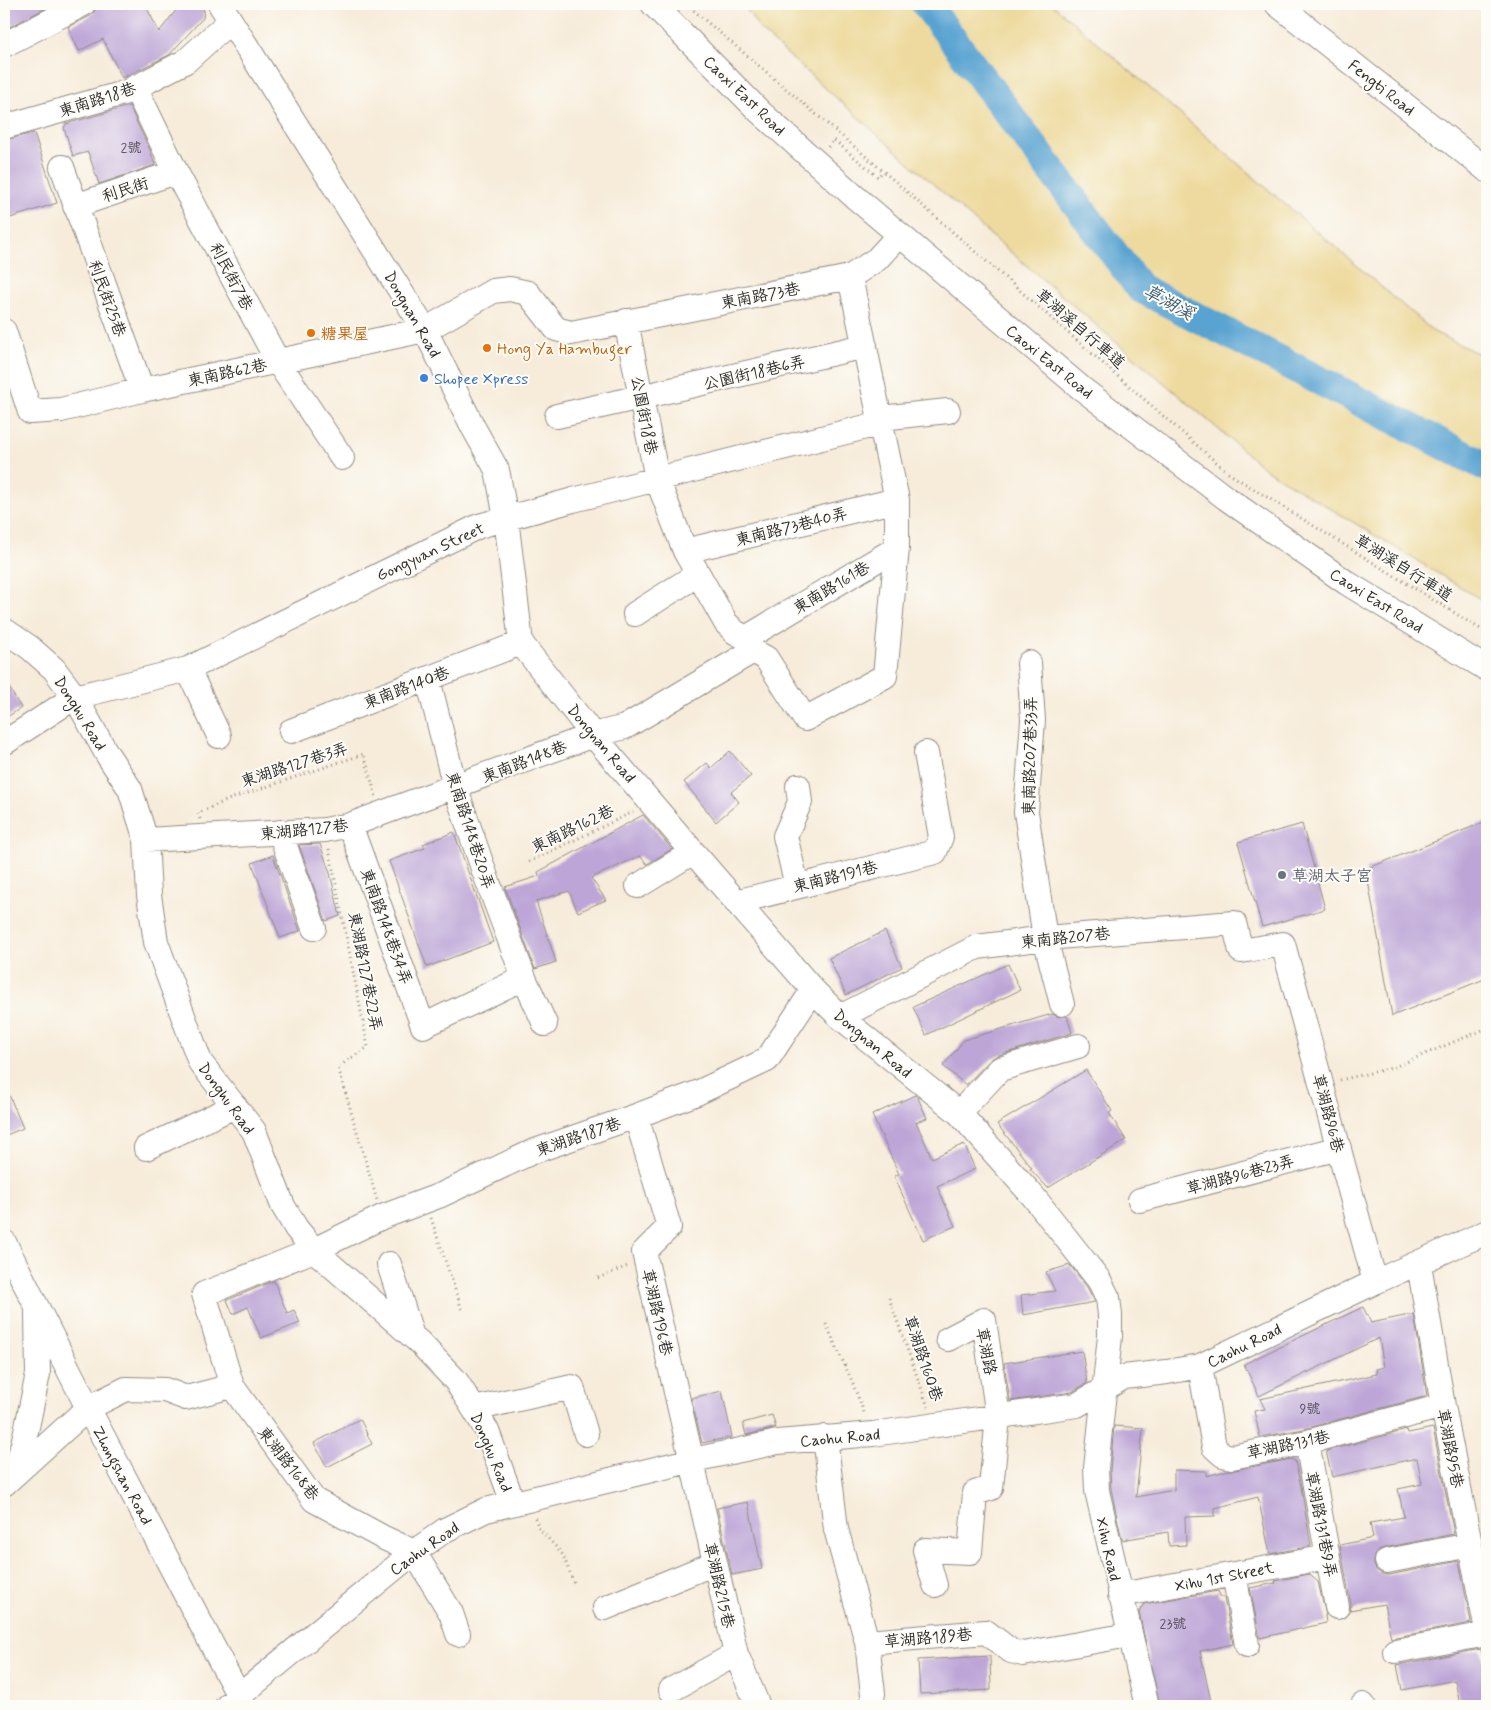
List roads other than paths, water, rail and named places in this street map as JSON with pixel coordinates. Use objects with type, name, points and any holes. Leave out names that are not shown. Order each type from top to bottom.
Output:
[{"type":"street","points":[[4,44],[83,4]]},
{"type":"street","name":"Caoxi East Road","points":[[653,4],[760,112],[900,235],[1081,388],[1226,498],[1347,583],[1487,669]]},
{"type":"street","name":"Fengti Road","points":[[1277,4],[1487,170]]},
{"type":"street","name":"東南路18巷","points":[[4,127],[126,92],[186,61],[225,12]]},
{"type":"street","name":"Dongnan Road","points":[[225,12],[425,330],[473,427],[497,470],[506,518],[521,643],[593,735],[813,990],[840,1017],[959,1113],[1033,1196],[1099,1280],[1108,1298],[1110,1315],[1105,1389]]},
{"type":"street","name":"利民街7巷","points":[[136,87],[176,172],[278,362],[342,458]]},
{"type":"street","name":"利民街25巷","points":[[62,167],[142,390]]},
{"type":"street","name":"利民街","points":[[75,206],[176,172]]},
{"type":"street","points":[[897,548],[897,500],[850,277],[877,259],[900,235]]},
{"type":"street","name":"東南路73巷","points":[[425,330],[493,291],[510,289],[528,293],[556,329],[571,333],[850,277]]},
{"type":"street","name":"公園街18巷","points":[[626,321],[657,479],[685,552],[726,623],[766,658],[806,719]]},
{"type":"street","name":"東南路62巷","points":[[4,331],[30,412],[61,410],[142,390],[425,330]]},
{"type":"street","name":"公園街18巷6弄","points":[[557,416],[866,346]]},
{"type":"street","name":"Gongyuan Street","points":[[4,743],[74,697],[188,669],[479,526],[881,421],[948,411]]},
{"type":"street","name":"東南路73巷40弄","points":[[685,552],[897,500]]},
{"type":"street","name":"東南路161巷","points":[[593,735],[624,727],[897,548]]},
{"type":"street","name":"東南路161巷","points":[[806,719],[884,676],[897,548]]},
{"type":"street","points":[[635,614],[698,574]]},
{"type":"street","name":"Donghu Road","points":[[4,630],[29,647],[54,669],[74,697],[130,789],[146,840],[149,895],[156,942],[200,1062],[254,1130],[283,1206],[296,1228],[314,1250],[412,1336],[456,1381],[487,1431],[520,1502]]},
{"type":"street","name":"東南路140巷","points":[[291,732],[521,643]]},
{"type":"street","name":"東南路207巷33弄","points":[[1029,663],[1033,720],[1026,812],[1045,938],[1062,1004]]},
{"type":"street","points":[[188,669],[219,736]]},
{"type":"street","name":"東南路148巷20弄","points":[[428,678],[456,787],[485,874],[524,978],[545,1024]]},
{"type":"street","name":"東南路148巷","points":[[456,787],[593,735]]},
{"type":"street","name":"東南路191巷","points":[[736,902],[934,852],[941,837],[926,753]]},
{"type":"street","points":[[797,886],[785,836],[800,802],[798,786]]},
{"type":"street","name":"東湖路127巷","points":[[146,840],[325,830],[350,825],[456,787]]},
{"type":"street","name":"東南路148巷34弄","points":[[350,825],[423,1026],[524,978]]},
{"type":"street","points":[[280,832],[314,928]]},
{"type":"street","points":[[638,886],[692,852]]},
{"type":"street","name":"東南路207巷","points":[[840,1017],[977,947],[1045,938],[1234,923],[1241,951],[1283,944]]},
{"type":"street","name":"草湖路96巷","points":[[1283,944],[1375,1282]]},
{"type":"street","name":"東湖路187巷","points":[[314,1250],[382,1217],[425,1201],[532,1152],[698,1093],[767,1060],[813,990]]},
{"type":"street","points":[[959,1113],[1000,1069],[1078,1046]]},
{"type":"street","points":[[146,1148],[235,1106]]},
{"type":"street","name":"草湖路196巷","points":[[636,1116],[669,1227],[644,1252],[692,1460]]},
{"type":"street","name":"草湖路96巷23弄","points":[[1140,1200],[1339,1148]]},
{"type":"street","name":"Caohu Road","points":[[236,1703],[414,1552],[445,1530],[486,1510],[692,1460],[778,1442],[873,1434],[1077,1406],[1124,1377],[1200,1366],[1375,1282],[1487,1232]]},
{"type":"street","name":"Zhongshan Road","points":[[4,1242],[236,1703]]},
{"type":"street","name":"東湖路168巷","points":[[314,1250],[204,1294],[232,1386],[314,1500],[414,1552]]},
{"type":"street","points":[[389,1264],[412,1336]]},
{"type":"street","name":"草湖路95巷","points":[[1418,1264],[1443,1406],[1487,1633]]},
{"type":"street","points":[[8,1472],[27,1427],[38,1374],[37,1305]]},
{"type":"street","name":"草湖路","points":[[948,1338],[984,1320],[998,1417]]},
{"type":"street","name":"草湖路131巷","points":[[1200,1366],[1214,1447],[1223,1455],[1232,1457],[1306,1442],[1443,1406]]},
{"type":"street","points":[[8,1472],[88,1408],[126,1389],[165,1390],[186,1398],[232,1386]]},
{"type":"street","points":[[474,1409],[572,1387],[586,1434]]},
{"type":"street","name":"Xihu Road","points":[[1105,1389],[1096,1468],[1097,1491],[1147,1706]]},
{"type":"street","points":[[935,1586],[925,1550],[970,1552],[975,1493],[991,1488],[998,1417]]},
{"type":"street","name":"草湖路189巷","points":[[825,1437],[836,1529],[867,1642],[873,1694]]},
{"type":"street","name":"草湖路131巷9弄","points":[[1306,1442],[1337,1607]]},
{"type":"street","name":"草湖路215巷","points":[[692,1460],[736,1654],[758,1706]]},
{"type":"street","points":[[1387,1561],[1470,1546]]},
{"type":"street","points":[[414,1552],[451,1613],[458,1634]]},
{"type":"street","name":"Xihu 1st Street","points":[[1120,1596],[1328,1557]]},
{"type":"street","points":[[605,1608],[715,1563]]},
{"type":"street","points":[[1234,1574],[1247,1645]]},
{"type":"street","name":"草湖路189巷","points":[[867,1642],[986,1632],[1011,1651],[1023,1654],[1129,1635]]},
{"type":"street","points":[[1395,1651],[1487,1633]]},
{"type":"street","points":[[671,1690],[736,1654]]},
{"type":"waterway","name":"草湖溪","points":[[926,4],[1140,288],[1487,467]]},
{"type":"place","name":"糖果屋","points":[[311,333]]},
{"type":"place","name":"Hong Ya Hambuger","points":[[487,348]]},
{"type":"place","name":"Shopee Xpress","points":[[424,378]]},
{"type":"place","name":"草湖太子宮","points":[[1282,875]]}]
